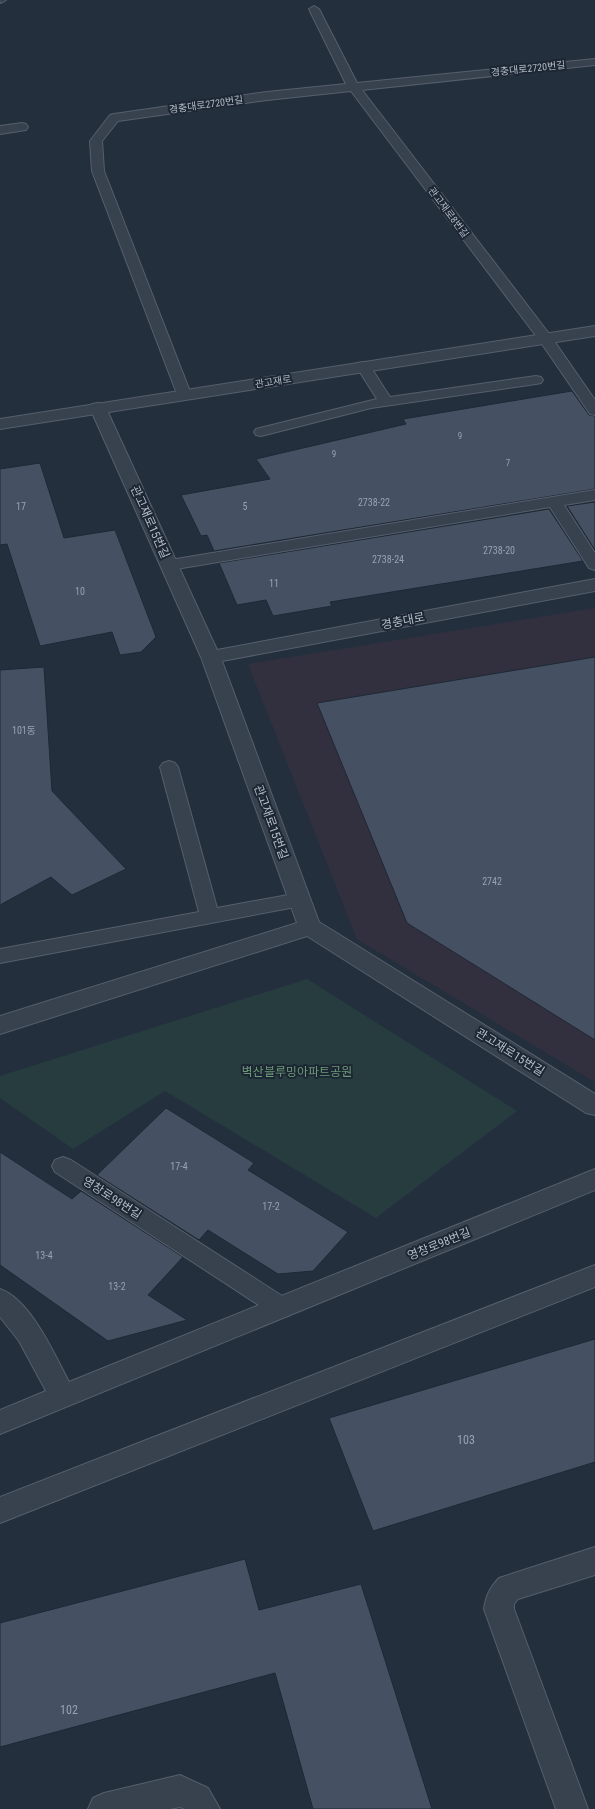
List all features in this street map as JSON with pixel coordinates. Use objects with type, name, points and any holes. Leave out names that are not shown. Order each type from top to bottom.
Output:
[{"type":"street","name":"관고재로","points":[[0,424],[363,366],[595,331]]},
{"type":"street","name":"관고재로15번길","points":[[98,408],[211,657],[310,927],[595,1106]]},
{"type":"street","name":"경충대로","points":[[211,657],[595,585]]},
{"type":"street","points":[[0,1025],[310,927]]},
{"type":"street","name":"영창로98번길","points":[[0,1422],[595,1179]]},
{"type":"street","points":[[0,1510],[595,1276]]},
{"type":"street","points":[[0,1300],[13,1312],[32,1338],[63,1397]]},
{"type":"street","points":[[572,1809],[499,1609],[500,1598],[509,1588],[595,1561]]},
{"type":"street","points":[[104,1809],[180,1791],[191,1794],[200,1800],[204,1809]]},
{"type":"lane","name":"관고재로8번길","points":[[314,9],[353,86],[545,338]]},
{"type":"lane","name":"경충대로2720번길","points":[[184,394],[98,171],[96,141],[114,118],[267,96],[595,62]]},
{"type":"lane","points":[[0,130],[22,127]]},
{"type":"lane","points":[[545,338],[595,411]]},
{"type":"lane","points":[[363,366],[386,402]]},
{"type":"lane","points":[[260,432],[350,409],[386,402],[536,380]]},
{"type":"lane","points":[[170,565],[595,495]]},
{"type":"lane","points":[[554,502],[595,565]]},
{"type":"lane","points":[[169,768],[210,917]]},
{"type":"lane","points":[[0,956],[300,900]]},
{"type":"lane","name":"영창로98번길","points":[[63,1166],[282,1308]]},
{"type":"shaded area","points":[[595,608],[595,1082],[357,939],[248,664]]},
{"type":"green space","name":"벽산블루밍아파트공원","points":[[307,979],[517,1111],[376,1218],[165,1091],[73,1149],[0,1098],[0,1076]]},
{"type":"building","points":[[572,391],[589,415],[595,416],[595,489],[214,551],[207,535],[201,536],[181,495],[270,479],[256,459],[406,424],[403,419]]},
{"type":"building","points":[[40,463],[64,538],[115,530],[156,637],[141,652],[120,655],[112,632],[40,646],[7,544],[0,545],[0,469]]},
{"type":"building","points":[[595,502],[595,550],[567,506]]},
{"type":"building","points":[[549,509],[583,561],[330,602],[332,606],[273,616],[266,600],[237,605],[219,563]]},
{"type":"building","points":[[595,657],[595,1040],[407,923],[317,703]]},
{"type":"building","points":[[44,667],[52,791],[126,869],[72,895],[51,877],[0,905],[0,670]]},
{"type":"building","points":[[166,1108],[254,1163],[248,1170],[348,1232],[313,1271],[278,1274],[208,1230],[199,1240],[97,1175]]},
{"type":"building","points":[[0,1152],[72,1199],[81,1191],[183,1257],[148,1295],[187,1320],[108,1341],[0,1265]]},
{"type":"building","points":[[595,1339],[595,1462],[373,1531],[329,1418]]},
{"type":"building","points":[[245,1559],[259,1610],[361,1584],[432,1809],[313,1809],[275,1673],[0,1747],[0,1623]]}]
